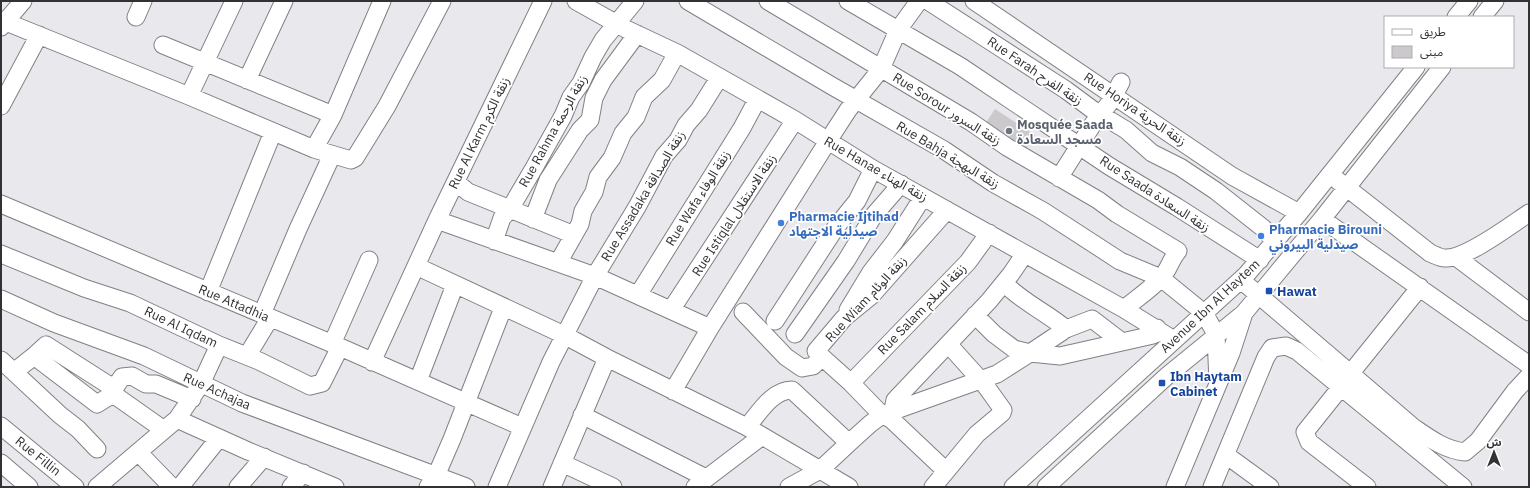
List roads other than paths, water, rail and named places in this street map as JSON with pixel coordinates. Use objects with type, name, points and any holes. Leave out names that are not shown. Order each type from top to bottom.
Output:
[{"type":"street","points":[[23,1],[2,23],[39,35],[314,149],[347,159],[355,158],[387,106],[442,1]]},
{"type":"street","points":[[136,17],[143,1]]},
{"type":"street","points":[[189,96],[204,61],[234,1]]},
{"type":"street","points":[[247,80],[284,1]]},
{"type":"street","points":[[314,149],[332,115],[382,1]]},
{"type":"street","name":"Rue Al Karm زنقة الكرم","points":[[372,362],[437,220],[542,1]]},
{"type":"street","name":"Rue Rahma زنقة الرحمة","points":[[494,241],[502,218],[510,210],[563,116],[571,97],[581,83],[593,57],[616,24],[635,1]]},
{"type":"street","name":"Rue Bahja زنقة البهجة","points":[[688,1],[944,150],[993,183],[1043,211],[1120,261],[1161,278],[1204,313]]},
{"type":"street","name":"Rue Sorour زنقة السرور","points":[[768,1],[971,122],[1178,251],[1161,278],[1124,309]]},
{"type":"street","name":"Rue Saada زنقة السعادة","points":[[848,1],[960,66],[1013,103],[1050,124],[1080,145],[1260,260]]},
{"type":"street","points":[[673,391],[710,328],[828,141],[856,100],[881,69],[898,30],[919,1]]},
{"type":"street","name":"Rue Farah زنقة الفرح","points":[[928,1],[1126,130],[1152,153],[1180,168],[1216,192],[1263,228],[1274,242]]},
{"type":"street","name":"Rue Horiya زنقة الحرية","points":[[974,1],[1118,89],[1232,176],[1299,213]]},
{"type":"street","points":[[1457,16],[1469,1]]},
{"type":"street","points":[[1483,16],[1495,1]]},
{"type":"street","name":"Rue Hanae زنقة الهناء","points":[[583,3],[616,24],[676,53],[757,100],[795,120],[873,169],[989,233],[1024,255],[1124,309],[1157,328],[1174,340]]},
{"type":"street","points":[[533,219],[548,180],[580,130],[590,120],[594,98],[603,80],[637,34]]},
{"type":"street","points":[[1,106],[39,35]]},
{"type":"street","points":[[162,45],[332,115]]},
{"type":"street","points":[[558,263],[580,224],[583,211],[594,192],[598,177],[612,158],[623,133],[636,117],[644,97],[662,80],[676,53]]},
{"type":"street","name":"Avenue Ibn Al Haytem","points":[[1013,487],[1241,280],[1260,260],[1299,213],[1329,173],[1415,68]]},
{"type":"street","name":"Avenue Ibn Al Haytem","points":[[1055,484],[1168,375],[1216,334],[1244,313],[1259,297],[1322,220],[1346,187],[1441,68]]},
{"type":"street","name":"Rue Assadaka زنقة الصداقة","points":[[497,487],[522,427],[564,335],[595,276],[637,207],[664,156],[678,140],[686,125],[699,110],[719,78]]},
{"type":"street","points":[[1059,178],[1093,124],[1101,115],[1118,89]]},
{"type":"street","name":"Rue Wafa زنقة الوفاء","points":[[638,295],[742,128],[757,100]]},
{"type":"street","name":"Rue Istiqlal زنقة الاستقلال","points":[[672,310],[795,120]]},
{"type":"street","points":[[208,292],[273,132]]},
{"type":"street","points":[[247,356],[266,316],[298,229],[332,155]]},
{"type":"street","points":[[775,321],[836,227],[858,201],[873,169]]},
{"type":"street","points":[[1329,173],[1430,253],[1444,258],[1456,257],[1468,252],[1529,213]]},
{"type":"street","points":[[456,182],[468,192],[574,235]]},
{"type":"street","points":[[795,334],[846,261],[874,215],[902,184]]},
{"type":"street","points":[[844,318],[871,272],[895,241],[923,197]]},
{"type":"street","name":"Rue Attadhia","points":[[1,204],[418,381],[522,427]]},
{"type":"street","name":"Rue Wiam زنقة الوئام","points":[[743,312],[786,357],[802,368],[813,366],[819,354],[844,318],[871,296],[947,210]]},
{"type":"street","points":[[437,220],[595,276],[710,328]]},
{"type":"street","points":[[1322,220],[1420,287],[1529,365]]},
{"type":"street","name":"Rue Salam زنقة السلام","points":[[851,383],[968,262],[989,233]]},
{"type":"street","name":"Rue Al Iqdam","points":[[1,254],[84,288],[130,304],[310,386],[317,386],[322,383],[336,346]]},
{"type":"street","points":[[888,413],[895,400],[949,345],[958,332],[1004,283],[1024,255]]},
{"type":"street","points":[[1456,257],[1529,312]]},
{"type":"street","points":[[336,346],[369,260]]},
{"type":"street","points":[[416,266],[503,308],[564,335],[607,358],[748,427],[849,487]]},
{"type":"street","points":[[1241,280],[1345,381],[1463,487]]},
{"type":"street","points":[[1004,283],[1017,296],[1048,314],[1066,329]]},
{"type":"street","points":[[418,381],[455,285]]},
{"type":"street","points":[[1367,487],[1309,442],[1306,438],[1305,432],[1420,287]]},
{"type":"street","name":"Rue Achajaa","points":[[1,299],[54,323],[144,356],[242,403],[432,481],[466,487]]},
{"type":"street","points":[[724,307],[775,321],[795,334],[888,413],[891,419],[946,471]]},
{"type":"street","points":[[432,481],[467,402],[503,308]]},
{"type":"street","points":[[1204,313],[1216,334],[1218,383]]},
{"type":"street","points":[[1175,487],[1231,353],[1244,313]]},
{"type":"street","points":[[975,314],[1014,349],[1030,353],[1060,356],[1156,334],[1158,332],[1157,328]]},
{"type":"street","points":[[789,487],[820,470],[864,428],[888,413],[903,409],[931,397],[997,374],[1066,329],[1092,319],[1122,342]]},
{"type":"street","points":[[14,372],[46,345],[107,384],[116,386],[122,377],[132,376],[146,384],[156,384],[192,399]]},
{"type":"street","points":[[102,486],[138,452],[177,419],[201,384],[219,345]]},
{"type":"street","points":[[933,487],[977,434],[1002,413],[1003,410],[980,380],[949,345]]},
{"type":"street","points":[[1212,487],[1266,357],[1272,348],[1286,346],[1345,381],[1432,441],[1448,448],[1465,452],[1478,441],[1515,391],[1529,376]]},
{"type":"street","points":[[34,356],[98,404],[114,394],[164,430]]},
{"type":"street","points":[[552,487],[607,358]]},
{"type":"street","points":[[1,360],[60,415],[78,429],[97,449]]},
{"type":"street","points":[[748,427],[768,401],[784,390],[792,390],[850,443]]},
{"type":"street","points":[[582,415],[699,485],[762,436]]},
{"type":"street","points":[[177,419],[335,487]]},
{"type":"street","name":"Rue Fillin","points":[[1,426],[75,487]]},
{"type":"street","points":[[180,487],[219,438]]},
{"type":"street","points":[[138,452],[172,487]]},
{"type":"street","points":[[1226,455],[1270,487]]},
{"type":"street","points":[[238,487],[264,457]]},
{"type":"street","points":[[562,464],[613,487]]},
{"type":"street","points":[[4,470],[29,487]]},
{"type":"street","points":[[291,487],[303,473]]},
{"type":"place","name":"Mosquée Saada مسجد السعادة","points":[[1009,131]]},
{"type":"place","name":"Pharmacie Ijtihad صيدلية الاجتهاد","points":[[781,223]]},
{"type":"place","name":"Pharmacie Birouni صيدلية البيروني","points":[[1261,236]]},
{"type":"place","name":"Hawat","points":[[1269,291]]},
{"type":"place","name":"Ibn Haytam Cabinet","points":[[1162,383]]}]
